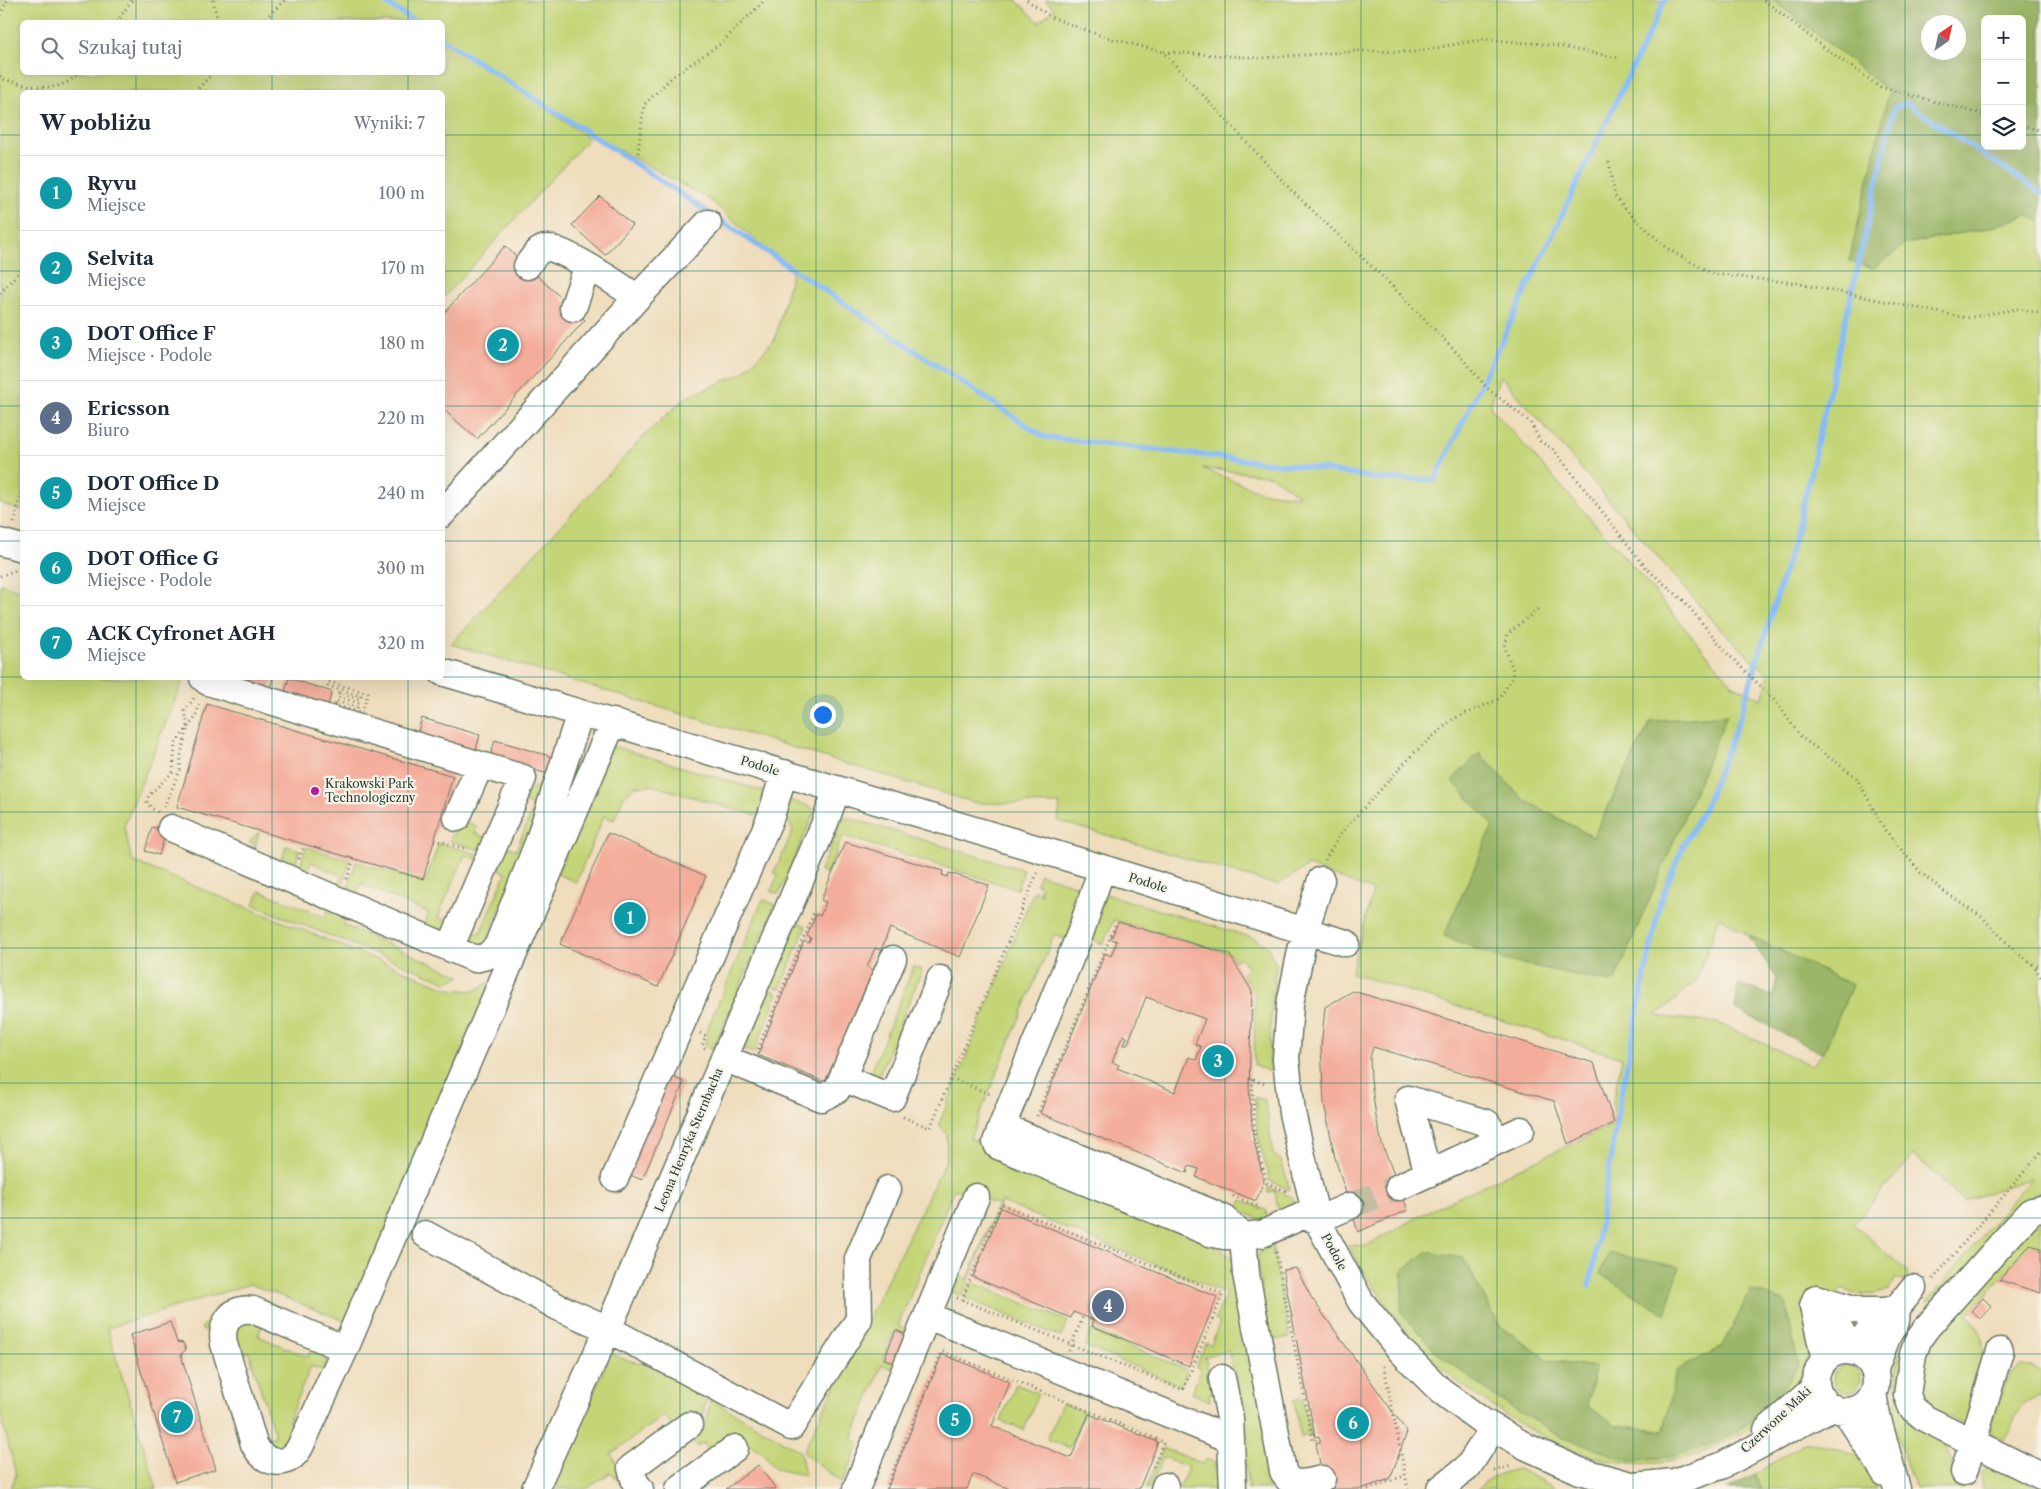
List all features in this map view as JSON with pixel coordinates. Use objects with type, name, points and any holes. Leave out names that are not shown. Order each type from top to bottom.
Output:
[{"type":"street","points":[[445,511],[637,298],[708,223]]},
{"type":"street","points":[[527,266],[538,251],[547,248],[559,252],[610,278],[637,298]]},
{"type":"street","points":[[573,308],[584,279],[592,270]]},
{"type":"street","points":[[7,532],[20,546]]},
{"type":"street","name":"Podole","points":[[445,673],[1102,868],[1306,931],[1290,1004],[1286,1059],[1292,1113],[1317,1220],[1361,1302],[1401,1352],[1440,1390],[1494,1428]]},
{"type":"street","points":[[206,680],[523,778],[450,948]]},
{"type":"street","points":[[170,828],[450,948],[475,958],[487,956],[498,946],[538,844],[580,713]]},
{"type":"street","points":[[344,1349],[253,1310],[239,1311],[228,1319],[222,1332],[224,1344],[254,1444],[262,1457],[271,1462],[280,1462],[290,1459],[297,1454],[344,1349],[613,722]]},
{"type":"street","points":[[458,818],[480,765]]},
{"type":"street","points":[[615,1178],[771,816],[784,773]]},
{"type":"street","name":"Leona Henryka Sternbacha","points":[[535,1489],[608,1329],[713,1052],[824,826],[837,789]]},
{"type":"street","points":[[1102,868],[1080,934],[996,1140],[998,1146],[1106,1184],[1210,1233],[1224,1236],[1262,1234],[1302,1216],[1317,1220],[1350,1206]]},
{"type":"street","points":[[1321,880],[1306,931],[1346,943]]},
{"type":"street","points":[[713,1052],[821,1098],[837,1090],[893,958]]},
{"type":"street","points":[[842,1078],[892,1098],[940,980]]},
{"type":"street","points":[[1399,1187],[1428,1174],[1509,1136],[1487,1123],[1408,1098],[1428,1174]]},
{"type":"street","points":[[1002,1126],[1210,1212],[1224,1219],[1243,1236],[1246,1274],[1283,1471],[1287,1480],[1294,1483],[1322,1479]]},
{"type":"street","points":[[425,1234],[558,1307],[608,1329],[791,1427],[859,1319],[858,1259],[888,1189]]},
{"type":"street","points":[[856,1489],[976,1197]]},
{"type":"street","points":[[2041,1209],[2032,1211],[2014,1229],[1941,1310],[1919,1338],[1912,1354],[1907,1395],[1912,1408],[1926,1419],[2041,1476]]},
{"type":"street","points":[[1896,1489],[1839,1409],[1821,1396],[1821,1370],[1813,1306],[1816,1298],[1861,1311],[1906,1297]]},
{"type":"street","points":[[1821,1370],[1837,1353],[1852,1351],[1906,1297]]},
{"type":"street","points":[[1839,1409],[1862,1406],[1874,1382],[1887,1337],[1906,1297]]},
{"type":"street","points":[[1826,1301],[1852,1351],[1865,1359],[1874,1382],[1877,1416],[1896,1489]]},
{"type":"street","points":[[928,1316],[1230,1439]]},
{"type":"street","points":[[1968,1480],[1973,1443],[2000,1351]]},
{"type":"street","name":"Czerwone Maki","points":[[1735,1458],[1812,1390],[1821,1370]]},
{"type":"street","points":[[1222,1378],[1230,1418],[1233,1489]]},
{"type":"street","name":"Czerwone Maki","points":[[1494,1428],[1527,1447],[1580,1471],[1635,1486],[1674,1482],[1720,1466],[1839,1409]]},
{"type":"street","points":[[634,1487],[631,1468],[689,1425]]},
{"type":"street","points":[[1440,1489],[1468,1466],[1494,1428]]},
{"type":"street","points":[[1949,1431],[1968,1480]]},
{"type":"street","points":[[680,1489],[735,1448]]},
{"type":"path","points":[[0,15],[7,0]]},
{"type":"path","points":[[118,20],[132,0]]},
{"type":"path","points":[[213,0],[218,20]]},
{"type":"path","points":[[264,20],[285,0]]},
{"type":"path","points":[[638,153],[644,105],[672,77],[720,44],[765,0]]},
{"type":"path","points":[[1027,0],[1051,17],[1102,36],[1164,52],[1262,58],[1359,51],[1413,52],[1484,39],[1552,45],[1619,58]]},
{"type":"path","points":[[1764,0],[1822,46],[1880,87],[1981,114]]},
{"type":"path","points":[[1164,52],[1292,191],[1403,297],[1462,358],[1487,388],[1530,422],[1540,441],[1554,450],[1647,569],[1683,600],[1728,654],[1776,702],[1801,737],[1856,777],[1886,830],[1921,873],[1982,917],[2014,952],[2041,968]]},
{"type":"path","points":[[0,76],[4,79],[48,88],[72,81],[77,75]]},
{"type":"path","points":[[197,90],[211,75]]},
{"type":"path","points":[[2026,126],[2041,131]]},
{"type":"path","points":[[1609,162],[1615,196],[1626,210],[1668,249],[1713,274],[1795,283],[1966,318],[2016,309],[2041,313]]},
{"type":"path","points":[[0,293],[20,271]]},
{"type":"path","points":[[7,532],[20,495]]},
{"type":"path","points":[[0,576],[20,569]]},
{"type":"path","points":[[1321,880],[1325,858],[1336,840],[1397,769],[1453,719],[1499,699],[1507,687],[1513,670],[1505,648],[1508,634],[1540,607]]},
{"type":"path","points":[[329,682],[368,693],[362,713],[335,705],[336,701],[357,707],[358,703],[338,697],[338,693],[360,699],[361,696],[328,686],[329,682]]},
{"type":"path","points":[[188,727],[178,778],[166,798],[163,812],[156,812],[147,802],[149,795],[173,772],[175,744],[188,727],[195,718],[202,696],[194,698],[188,704],[185,711],[188,727]]},
{"type":"path","points":[[434,840],[490,856]]},
{"type":"path","points":[[964,1084],[954,1079],[1038,870]]},
{"type":"path","points":[[755,1056],[814,911]]},
{"type":"path","points":[[1028,1137],[1116,923]]},
{"type":"path","points":[[2032,963],[2041,977]]},
{"type":"path","points":[[706,1036],[713,1052]]},
{"type":"path","points":[[1274,1088],[1251,1079],[1255,1138],[1267,1183],[1295,1195]]},
{"type":"path","points":[[1906,1297],[2041,1152]]},
{"type":"path","points":[[938,1290],[962,1300],[1072,1344],[1183,1390],[1223,1294],[1001,1204],[962,1300]]},
{"type":"path","points":[[1274,1242],[1313,1441],[1320,1439]]},
{"type":"path","points":[[1072,1344],[1083,1316]]},
{"type":"path","points":[[886,1489],[942,1351],[1164,1442],[1160,1483]]},
{"type":"path","points":[[1382,1357],[1408,1489]]},
{"type":"path","points":[[1488,1473],[1507,1465],[1516,1466]]},
{"type":"path","points":[[1368,1489],[1404,1476]]},
{"type":"green space","points":[[0,0],[1016,0],[1039,22],[1055,9],[1045,0],[1773,0],[1890,91],[1849,261],[1874,268],[1905,244],[1989,228],[2027,215],[2041,221],[2041,1201],[1935,1309],[1903,1393],[1942,1438],[1962,1489],[1915,1489],[1892,1422],[1898,1393],[1897,1363],[1901,1349],[1931,1306],[1927,1302],[2031,1178],[1964,1201],[1914,1155],[1853,1224],[1908,1272],[1907,1283],[1896,1278],[1889,1290],[1871,1295],[1854,1293],[1842,1288],[1816,1334],[1799,1383],[1782,1401],[1743,1432],[1705,1452],[1676,1460],[1648,1463],[1620,1462],[1592,1456],[1564,1446],[1509,1417],[1471,1392],[1444,1370],[1423,1350],[1399,1322],[1367,1277],[1348,1245],[1366,1246],[1427,1212],[1614,1124],[1613,1101],[1622,1058],[1351,973],[1373,891],[1308,866],[1277,885],[1058,821],[1060,804],[976,803],[451,644],[642,438],[685,398],[743,373],[775,339],[792,272],[710,200],[546,109],[589,138],[445,296],[445,90],[20,90],[20,510],[0,503]],"holes":[[[1500,375],[1722,631],[1769,675],[1762,699],[1732,684],[1630,563],[1490,407]],[[1202,468],[1272,476],[1299,496],[1261,492]],[[1651,721],[1614,982],[1444,936],[1493,825],[1479,753],[1524,800],[1593,837]],[[1720,917],[1748,935],[1852,985],[1823,1054],[1811,1065],[1718,1023],[1656,1016],[1695,982]],[[1463,1258],[1499,1325],[1548,1360],[1595,1367],[1587,1406],[1616,1425],[1664,1431],[1677,1371],[1723,1346],[1751,1290],[1677,1456],[1561,1437],[1500,1400],[1436,1352],[1401,1312],[1403,1270]]]},
{"type":"green space","points":[[1773,0],[2041,0],[2041,221],[2027,215],[1989,228],[1905,244],[1874,268],[1849,261],[1889,91]]},
{"type":"green space","points":[[0,584],[20,590],[20,680],[183,680],[124,826],[132,861],[449,989],[475,991],[492,981],[348,1322],[250,1284],[107,1328],[157,1489],[10,1489],[16,1475],[0,1411]]},
{"type":"green space","points":[[1727,715],[1614,983],[1504,960],[1444,936],[1493,825],[1452,780],[1479,753],[1524,800],[1593,837],[1651,721]]},
{"type":"green space","points":[[612,746],[769,793],[758,814],[755,815],[651,785],[635,786],[624,796],[614,820],[604,816],[576,882],[557,874]]},
{"type":"green space","points":[[554,776],[484,948],[467,943],[466,929],[480,934],[506,873],[493,866],[502,844],[516,850],[534,807],[521,800],[533,787],[543,788]]},
{"type":"green space","points":[[790,800],[811,807],[814,813],[779,894],[771,891],[778,875],[774,873],[793,831],[786,814]]},
{"type":"green space","points":[[844,817],[1024,870],[1017,889],[843,836],[827,873],[820,871]]},
{"type":"green space","points":[[459,819],[477,826],[475,833],[488,839],[483,851],[450,841]]},
{"type":"green space","points":[[259,832],[254,852],[282,860],[286,846],[300,850],[293,871],[252,853],[255,844],[249,842]]},
{"type":"green space","points":[[439,843],[481,855],[479,860],[465,855],[438,917],[452,923],[442,930],[423,927],[429,913],[361,884],[354,897],[346,893],[356,862],[425,882]]},
{"type":"green space","points":[[306,847],[350,860],[341,891],[337,889],[342,876],[311,862],[305,876],[298,872]]},
{"type":"green space","points":[[1040,874],[1084,888],[1068,941],[1054,935],[970,1138],[980,1142],[983,1135],[987,1136],[982,1151],[1219,1247],[1233,1259],[1283,1489],[1248,1489],[1245,1458],[1242,1459],[1239,1409],[1229,1351],[1205,1356],[1213,1393],[1209,1394],[1210,1401],[1192,1393],[1201,1369],[1196,1367],[1206,1343],[1211,1345],[1220,1322],[1215,1320],[1226,1293],[1001,1202],[962,1296],[947,1290],[954,1274],[968,1279],[998,1205],[954,1189],[898,1326],[911,1332],[910,1336],[895,1330],[883,1359],[898,1365],[896,1370],[882,1365],[852,1439],[860,1443],[842,1483],[803,1452],[946,1160],[947,1134],[939,1124],[1034,891],[1042,894],[1039,891],[1041,886],[1036,884]]},
{"type":"green space","points":[[260,891],[325,917],[331,903],[348,911],[343,925],[461,976],[447,982],[253,905]]},
{"type":"green space","points":[[1105,894],[1254,938],[1267,946],[1276,964],[1270,1026],[1270,1072],[1254,1065],[1255,993],[1242,973],[1248,969],[1240,957],[1235,961],[1229,953],[1114,920],[1103,944],[1088,938]]},
{"type":"green space","points":[[763,899],[775,905],[713,1049],[704,1045],[708,1036],[705,1034]]},
{"type":"green space","points":[[798,922],[806,926],[780,989],[770,985]]},
{"type":"green space","points":[[1748,935],[1852,985],[1823,1054],[1735,1009],[1738,984],[1773,996],[1777,979]]},
{"type":"green space","points":[[914,966],[922,970],[876,1083],[868,1079]]},
{"type":"green space","points":[[769,989],[778,993],[754,1053],[743,1049]]},
{"type":"green space","points":[[1255,1097],[1265,1100],[1273,1154],[1281,1160],[1290,1190],[1270,1181],[1258,1136]]},
{"type":"green space","points":[[1268,1187],[1292,1197],[1295,1204],[1279,1215],[1275,1191],[1268,1192]]},
{"type":"green space","points":[[1216,1198],[1239,1207],[1242,1200],[1266,1210],[1268,1220],[1261,1220],[1248,1214],[1233,1215],[1213,1204]]},
{"type":"green space","points":[[2041,1215],[2041,1248],[2030,1245],[1968,1315],[1977,1327],[1984,1353],[1980,1381],[1966,1422],[1962,1424],[1924,1407],[1917,1396],[1924,1348]]},
{"type":"green space","points":[[1271,1240],[1290,1337],[1268,1341],[1257,1258],[1264,1246]]},
{"type":"green space","points":[[1426,1252],[1463,1258],[1499,1325],[1548,1360],[1595,1367],[1587,1406],[1616,1425],[1664,1431],[1676,1371],[1723,1346],[1751,1290],[1786,1302],[1798,1365],[1784,1387],[1753,1420],[1721,1441],[1677,1456],[1630,1461],[1561,1437],[1500,1400],[1436,1352],[1401,1312],[1403,1270]]},
{"type":"green space","points":[[1608,1253],[1680,1267],[1665,1314],[1600,1274]]},
{"type":"green space","points":[[971,1282],[1068,1321],[1061,1337],[965,1298]]},
{"type":"green space","points":[[241,1295],[255,1296],[298,1314],[292,1318],[256,1303],[214,1334],[201,1329],[219,1305]]},
{"type":"green space","points":[[239,1320],[263,1323],[258,1336],[308,1357],[313,1345],[327,1356],[324,1371],[311,1366],[288,1421],[300,1427],[282,1454],[262,1440],[275,1436],[249,1352],[236,1356],[230,1341]]},
{"type":"green space","points":[[1091,1330],[1187,1370],[1181,1386],[1085,1346]]},
{"type":"green space","points":[[611,1354],[626,1360],[650,1365],[707,1397],[702,1418],[691,1427],[673,1427],[664,1415],[611,1454],[622,1471],[622,1481],[620,1484],[611,1472],[587,1489],[550,1489]]},
{"type":"green space","points":[[1847,1365],[1857,1369],[1861,1379],[1857,1389],[1847,1393],[1837,1389],[1833,1379],[1837,1369]]},
{"type":"green space","points":[[2022,1366],[2033,1367],[2041,1371],[2041,1396],[2030,1400],[2018,1410],[2007,1435],[2002,1439],[1992,1435],[1990,1425],[2010,1372]]},
{"type":"green space","points":[[1016,1384],[1038,1393],[1024,1430],[1001,1421]]},
{"type":"green space","points":[[1302,1398],[1310,1435],[1301,1437],[1294,1400]]},
{"type":"green space","points":[[710,1399],[800,1451],[805,1475],[775,1469],[763,1453],[736,1437],[712,1455],[703,1443],[697,1447],[688,1436],[707,1422]]},
{"type":"green space","points":[[1062,1403],[1084,1412],[1069,1448],[1047,1439]]},
{"type":"green space","points":[[1811,1442],[1859,1456],[1877,1489],[1762,1489],[1755,1474],[1804,1443]]},
{"type":"green space","points":[[1163,1448],[1203,1464],[1206,1459],[1215,1463],[1217,1489],[1179,1489],[1188,1467],[1163,1457],[1150,1489],[1146,1489]]},
{"type":"green space","points":[[1990,1465],[2041,1489],[1983,1489],[1981,1473]]},
{"type":"green space","points":[[1518,1469],[1558,1489],[1478,1489],[1496,1476]]},
{"type":"green space","points":[[1755,1474],[1762,1489],[1726,1489]]},
{"type":"building","points":[[600,196],[632,225],[605,255],[572,225]]},
{"type":"building","points":[[505,246],[585,320],[477,439],[445,411],[445,312]]},
{"type":"building","points":[[230,680],[272,680],[269,692]]},
{"type":"building","points":[[288,680],[295,680],[332,692],[327,709],[284,695]]},
{"type":"building","name":"Krakowski Park Technologiczny","points":[[207,704],[453,776],[423,879],[177,807]]},
{"type":"building","points":[[422,718],[480,735],[475,753],[417,735]]},
{"type":"building","points":[[495,740],[553,757],[548,774],[490,757]]},
{"type":"building","points":[[152,827],[166,832],[159,855],[145,851]]},
{"type":"building","points":[[608,833],[706,876],[658,987],[560,944]]},
{"type":"building","points":[[845,842],[943,871],[942,875],[947,877],[949,873],[989,885],[960,957],[890,928],[881,950],[875,948],[867,967],[873,970],[827,1083],[758,1055],[804,941],[809,943],[811,938],[807,936],[816,914],[820,916],[826,902],[821,900]]},
{"type":"building","points":[[1118,922],[1229,954],[1252,991],[1249,1087],[1253,1137],[1264,1181],[1256,1201],[1196,1177],[1199,1169],[1189,1166],[1187,1173],[1040,1113],[1105,953],[1111,956],[1117,941],[1111,939]],"holes":[[[1146,997],[1205,1019],[1195,1044],[1201,1047],[1196,1060],[1189,1057],[1175,1092],[1117,1068],[1119,1065],[1112,1062],[1123,1035],[1127,1037],[1124,1045],[1127,1045]]]},
{"type":"building","points":[[1353,991],[1594,1063],[1614,1123],[1568,1144],[1554,1101],[1373,1047],[1370,1057],[1376,1117],[1382,1144],[1408,1210],[1358,1232],[1335,1158],[1324,1103],[1321,1048],[1325,1007]]},
{"type":"building","points":[[668,1075],[684,1082],[642,1180],[626,1173]]},
{"type":"building","points":[[1001,1208],[1217,1297],[1189,1366],[1092,1326],[1094,1320],[1073,1312],[1071,1318],[973,1277]]},
{"type":"building","points":[[2030,1245],[2041,1248],[2041,1293],[1999,1280]]},
{"type":"building","points":[[1296,1268],[1311,1297],[1407,1432],[1390,1479],[1360,1489],[1325,1489],[1316,1443],[1320,1442],[1320,1439],[1319,1436],[1315,1437],[1283,1270]]},
{"type":"building","points":[[1983,1298],[1991,1306],[1980,1319],[1971,1311]]},
{"type":"building","points":[[170,1322],[177,1342],[183,1343],[186,1350],[181,1354],[183,1362],[216,1469],[175,1482],[130,1335]]},
{"type":"building","points":[[896,1330],[909,1336],[897,1364],[884,1359]]},
{"type":"building","points":[[942,1354],[1010,1382],[992,1426],[1071,1458],[1089,1414],[1158,1442],[1139,1489],[1010,1489],[973,1474],[967,1489],[887,1489]]},
{"type":"building","points":[[758,1465],[776,1489],[726,1489]]},
{"type":"waterway","points":[[381,0],[413,20]]},
{"type":"waterway","points":[[445,41],[615,150],[1044,437],[1314,468],[1379,479],[1435,480],[1665,0]]},
{"type":"waterway","points":[[1590,1286],[1621,1094],[1660,902],[1683,846],[1705,807],[1740,717],[1798,527],[1894,108],[1906,103],[2041,193]]},
{"type":"tunnel","points":[[1350,1206],[1399,1187]]},
{"type":"place","name":"Selvita","points":[[503,345]]},
{"type":"place","name":"Krakowski Park Technologiczny","points":[[315,791]]},
{"type":"place","name":"Ryvu","points":[[630,918]]},
{"type":"place","name":"DOT Office F","points":[[1218,1061]]},
{"type":"place","name":"Ericsson","points":[[1108,1306]]},
{"type":"place","name":"ACK Cyfronet AGH","points":[[177,1417]]},
{"type":"place","name":"DOT Office D","points":[[955,1420]]},
{"type":"place","name":"DOT Office G","points":[[1353,1423]]}]
